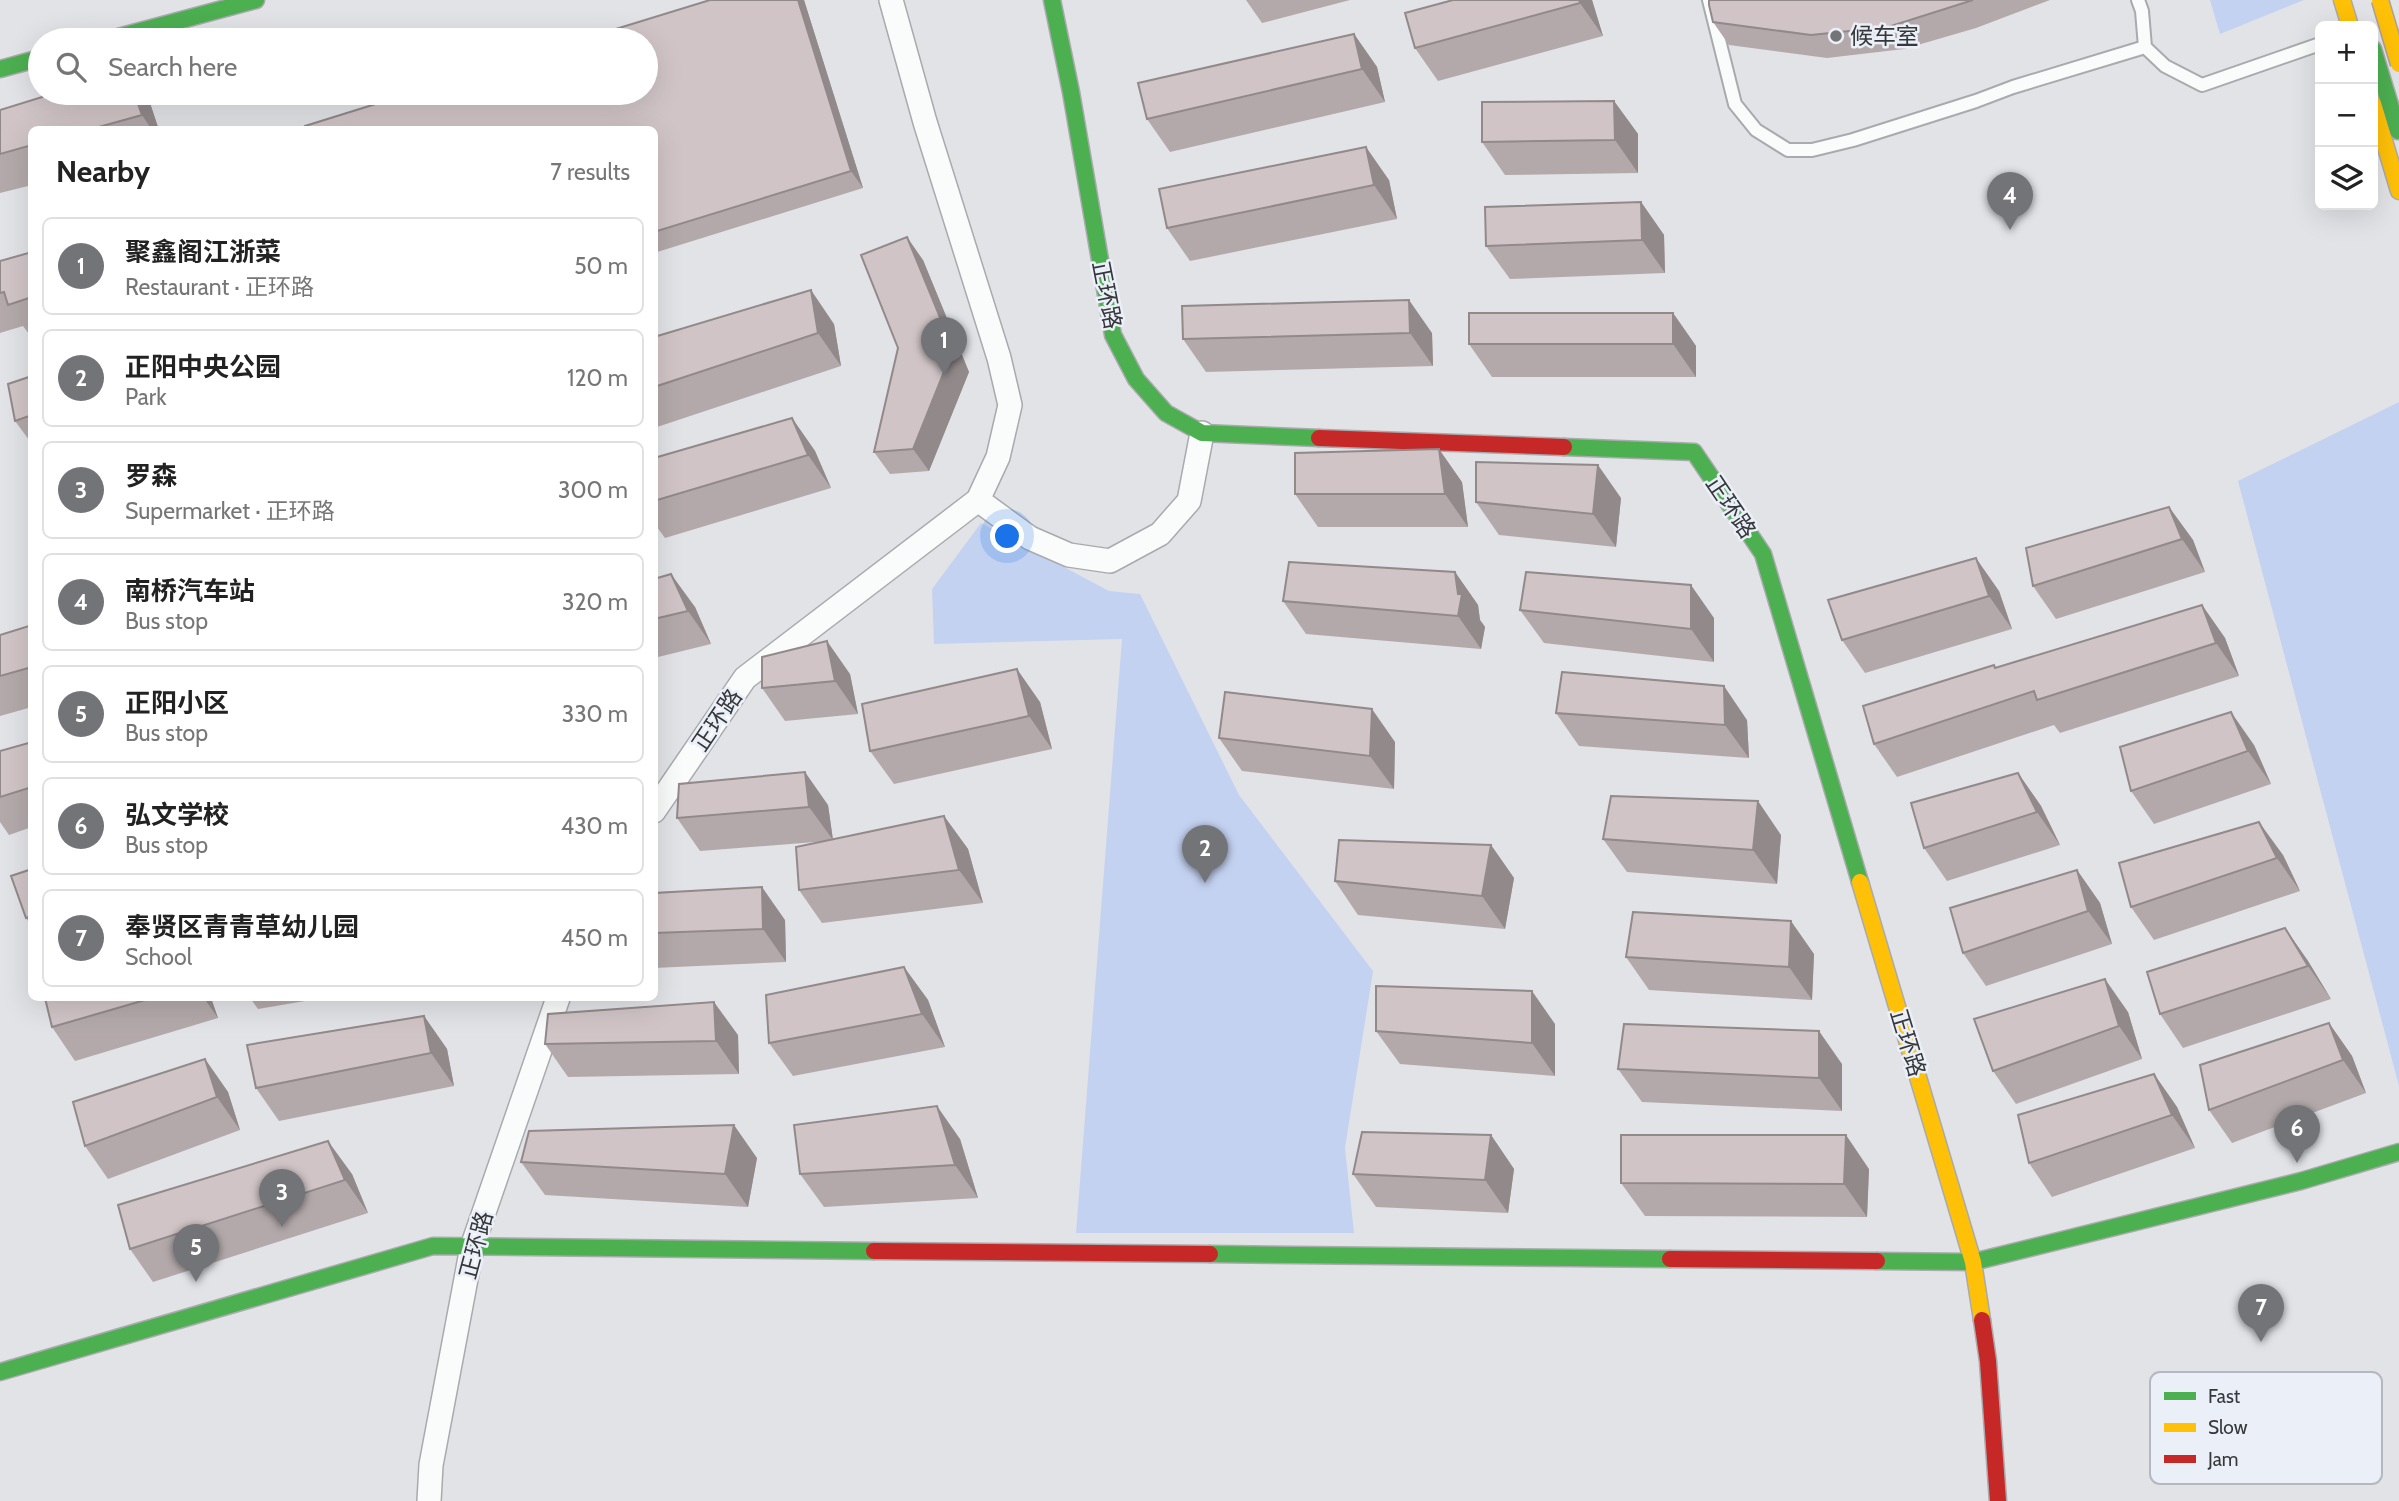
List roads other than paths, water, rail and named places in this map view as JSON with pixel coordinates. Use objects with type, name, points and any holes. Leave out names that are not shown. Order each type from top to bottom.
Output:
[{"type":"main road","points":[[152,28],[256,0]]},
{"type":"main road","name":"正环路","points":[[1052,0],[1071,92],[1113,335],[1136,379],[1166,413],[1202,433],[1694,452],[1763,554],[1973,1262],[1988,1361],[1998,1501]]},
{"type":"main road","points":[[2342,0],[2348,21]]},
{"type":"main road","points":[[2358,0],[2364,21]]},
{"type":"main road","points":[[2380,0],[2399,64]]},
{"type":"main road","points":[[0,69],[28,61]]},
{"type":"main road","points":[[2378,65],[2399,135]]},
{"type":"main road","points":[[2378,121],[2399,191]]},
{"type":"main road","points":[[0,1372],[433,1246],[1973,1262],[2301,1181],[2399,1152]]},
{"type":"street","name":"正环路","points":[[658,805],[745,678],[978,500],[998,457],[1010,405],[999,358],[925,122],[891,0]]},
{"type":"street","points":[[978,500],[1030,538],[1069,555],[1110,561],[1160,534],[1189,501],[1202,433]]},
{"type":"street","name":"正环路","points":[[429,1501],[431,1465],[472,1247],[557,1001]]},
{"type":"lane","points":[[1709,0],[1735,104],[1756,130],[1788,150],[1812,150],[1853,140],[2006,89],[2145,47]]},
{"type":"lane","points":[[2138,0],[2142,11],[2145,47],[2165,66],[2202,85],[2315,46]]},
{"type":"lane","points":[[2378,24],[2399,18]]},
{"type":"place","name":"候车室","points":[[1836,36]]},
{"type":"place","name":"南桥汽车站","points":[[2010,230]]},
{"type":"place","name":"聚鑫阁江浙菜","points":[[944,375]]},
{"type":"place","name":"正阳中央公园","points":[[1205,883]]},
{"type":"place","name":"弘文学校","points":[[2297,1163]]},
{"type":"place","name":"罗森","points":[[282,1227]]},
{"type":"place","name":"正阳小区","points":[[196,1282]]},
{"type":"place","name":"奉贤区青青草幼儿园","points":[[2261,1342]]}]
